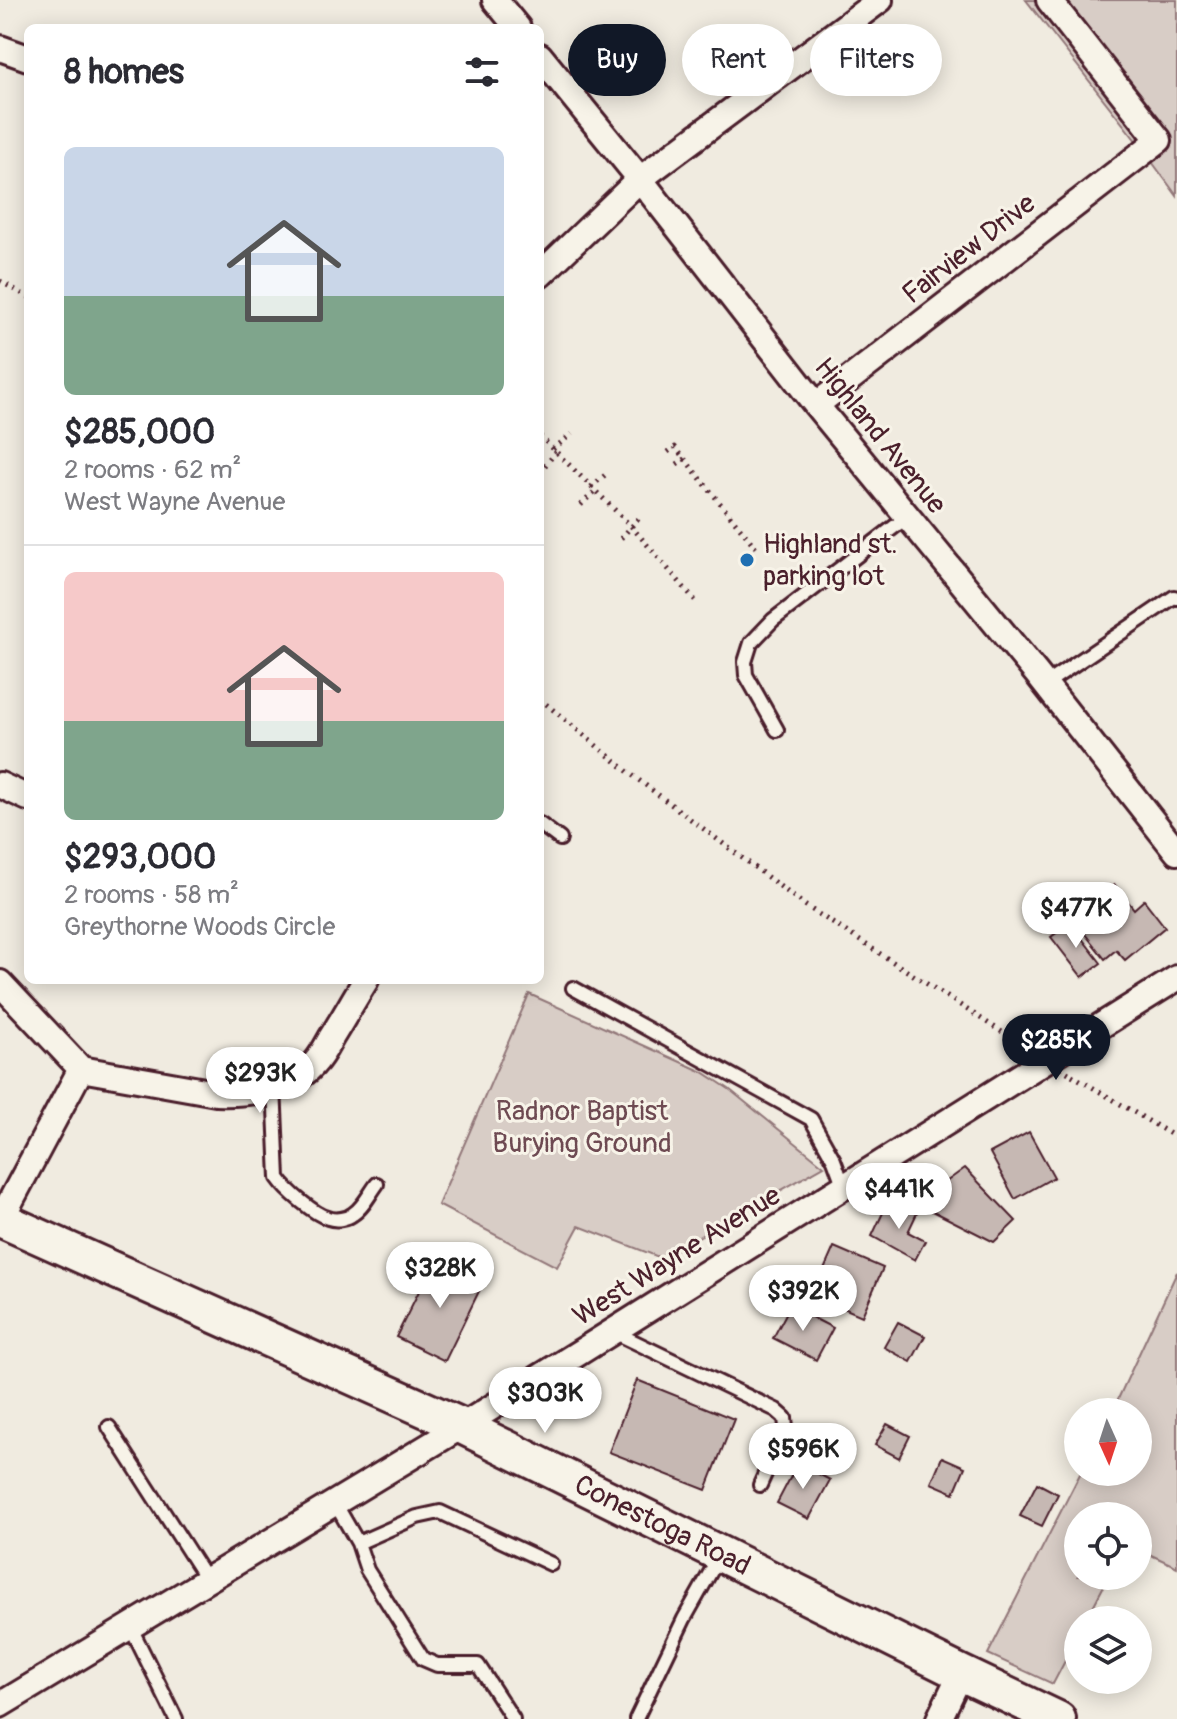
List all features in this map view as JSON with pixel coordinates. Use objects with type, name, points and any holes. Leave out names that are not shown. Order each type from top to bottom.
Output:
[{"type":"main road","name":"Conestoga Road","points":[[0,1220],[462,1426],[1058,1719]]},
{"type":"street","points":[[495,0],[515,24]]},
{"type":"street","points":[[544,271],[640,179],[880,0]]},
{"type":"street","name":"Fairview Drive","points":[[816,405],[1159,140],[1049,0]]},
{"type":"street","points":[[0,48],[24,57]]},
{"type":"street","name":"Highland Avenue","points":[[544,61],[816,405],[1037,674],[1177,852]]},
{"type":"street","points":[[0,785],[24,796]]},
{"type":"street","name":"West Wayne Avenue","points":[[2,1700],[462,1426],[1177,978]]},
{"type":"street","points":[[0,983],[81,1069],[216,1093],[253,1092],[284,1084],[303,1074],[316,1063],[364,984]]},
{"type":"street","points":[[0,1220],[81,1069]]},
{"type":"street","points":[[939,1719],[961,1673]]},
{"type":"lane","points":[[777,730],[746,675],[745,662],[751,643],[773,620],[907,517]]},
{"type":"lane","points":[[1044,685],[1174,597],[1177,598]]},
{"type":"lane","points":[[544,827],[560,839]]},
{"type":"lane","points":[[573,988],[811,1119],[834,1160],[844,1187]]},
{"type":"lane","points":[[274,1086],[277,1168],[278,1178],[284,1187],[330,1219],[355,1214],[377,1184]]},
{"type":"lane","points":[[613,1331],[776,1410],[785,1418],[786,1427],[760,1485]]},
{"type":"lane","points":[[109,1427],[207,1580]]},
{"type":"lane","points":[[335,1503],[358,1543],[367,1570],[423,1659],[437,1665],[478,1665],[513,1719]]},
{"type":"lane","points":[[358,1543],[417,1517],[440,1512],[551,1564]]},
{"type":"lane","points":[[636,1719],[684,1619],[720,1554]]},
{"type":"lane","points":[[130,1626],[176,1719]]},
{"type":"path","points":[[0,281],[24,295]]},
{"type":"path","points":[[544,466],[572,434]]},
{"type":"path","points":[[544,440],[631,526],[695,600]]},
{"type":"path","points":[[668,452],[675,447],[757,549]]},
{"type":"path","points":[[677,464],[685,459]]},
{"type":"path","points":[[581,505],[605,475]]},
{"type":"path","points":[[621,538],[640,517]]},
{"type":"path","points":[[544,702],[632,775],[806,906],[1019,1043],[1177,1138]]},
{"type":"green space","points":[[1026,0],[1177,0],[1177,196],[1144,151]]},
{"type":"green space","name":"Radnor Baptist Burying Ground","points":[[529,994],[703,1072],[729,1089],[824,1166],[661,1258],[579,1226],[557,1267],[438,1205]]},
{"type":"green space","points":[[1177,1272],[1177,1567],[1152,1555],[1152,1502],[1066,1502],[1074,1486],[1152,1486],[1152,1398],[1118,1398]]},
{"type":"green space","points":[[1064,1505],[1064,1590],[1102,1590],[1093,1606],[1064,1606],[1064,1663],[1053,1684],[988,1654]]},
{"type":"building","points":[[1115,885],[1134,909],[1144,900],[1165,927],[1125,960],[1116,950],[1105,959],[1073,919]]},
{"type":"building","points":[[1070,923],[1101,963],[1082,977],[1051,937]]},
{"type":"building","points":[[1029,1132],[1054,1177],[1015,1199],[990,1153]]},
{"type":"building","points":[[965,1168],[1016,1221],[994,1242],[917,1203]]},
{"type":"building","points":[[888,1202],[917,1213],[908,1232],[925,1241],[915,1260],[872,1236]]},
{"type":"building","points":[[834,1247],[883,1268],[862,1316],[813,1295]]},
{"type":"building","points":[[435,1259],[483,1283],[445,1361],[396,1337]]},
{"type":"building","points":[[790,1306],[833,1328],[816,1360],[773,1338]]},
{"type":"building","points":[[898,1322],[925,1336],[911,1362],[884,1347]]},
{"type":"building","points":[[637,1380],[734,1419],[706,1490],[609,1452]]},
{"type":"building","points":[[887,1424],[910,1436],[899,1458],[875,1445]]},
{"type":"building","points":[[942,1457],[965,1467],[954,1493],[931,1483]]},
{"type":"building","points":[[798,1463],[830,1480],[809,1519],[777,1503]]},
{"type":"building","points":[[1037,1483],[1058,1494],[1042,1526],[1020,1516]]},
{"type":"place","name":"Highland st. parking lot","points":[[747,560]]}]
